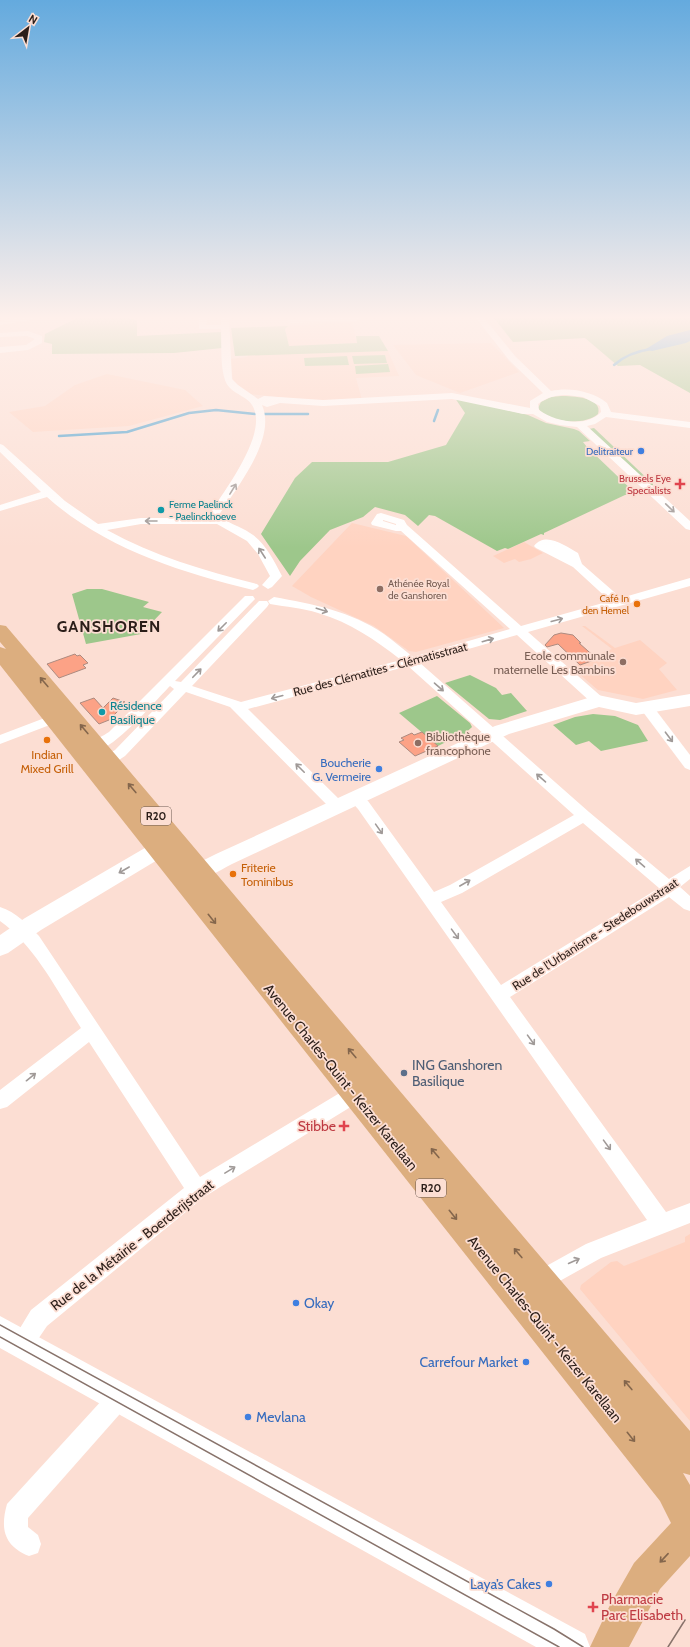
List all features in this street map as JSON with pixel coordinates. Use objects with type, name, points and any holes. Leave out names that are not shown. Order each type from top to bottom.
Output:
[{"type":"main road","name":"Avenue Charles-Quint - Keizer Karellaan","points":[[0,630],[61,715]]},
{"type":"main road","name":"Avenue Charles-Quint - Keizer Karellaan","points":[[0,653],[61,715],[96,756],[195,880],[355,1094],[673,1488],[690,1524]]},
{"type":"main road","name":"Avenue Charles-Quint - Keizer Karellaan","points":[[96,756],[158,850],[195,880],[540,1280],[690,1458]]},
{"type":"main road","points":[[609,1647],[623,1618],[647,1576],[690,1529]]},
{"type":"street","points":[[218,521],[214,515],[238,480],[257,437],[260,420],[258,407],[251,398],[246,395]]},
{"type":"street","points":[[535,411],[533,406],[535,401],[550,395]]},
{"type":"street","points":[[583,395],[601,402],[606,412]]},
{"type":"street","points":[[279,400],[336,403],[452,396],[523,411],[535,411],[552,421],[585,423],[606,412],[690,421]]},
{"type":"street","points":[[606,412],[690,425]]},
{"type":"street","points":[[585,423],[659,492],[690,527]]},
{"type":"street","points":[[0,447],[61,514],[90,533],[116,546],[168,568],[250,592]]},
{"type":"street","points":[[0,458],[44,495],[96,528],[123,542],[250,592]]},
{"type":"street","points":[[659,492],[690,515]]},
{"type":"street","points":[[0,508],[44,495]]},
{"type":"street","points":[[96,528],[141,521],[218,521],[247,536],[260,550],[276,576],[268,586],[250,592],[167,682],[114,735],[96,756]]},
{"type":"street","points":[[403,527],[598,701]]},
{"type":"street","points":[[576,565],[618,602]]},
{"type":"street","name":"Rue des Clématites - Clématisstraat","points":[[240,707],[520,631],[690,582]]},
{"type":"street","points":[[96,756],[120,753],[269,602],[278,595],[274,588],[268,586]]},
{"type":"street","points":[[250,592],[253,602],[269,602],[320,609],[356,623],[379,636],[410,661],[584,816],[669,889],[690,905]]},
{"type":"street","points":[[167,682],[235,704],[240,707],[346,802],[430,900],[662,1224]]},
{"type":"street","points":[[195,880],[346,802],[506,728],[598,701],[636,709],[690,700]]},
{"type":"street","points":[[647,708],[690,765]]},
{"type":"street","points":[[0,740],[61,715]]},
{"type":"street","points":[[430,900],[456,889],[584,816]]},
{"type":"street","points":[[0,947],[91,889],[158,850]]},
{"type":"street","name":"Rue de l'Urbanisme - Stedebouwstraat","points":[[499,995],[669,889],[677,880],[690,872]]},
{"type":"street","points":[[0,913],[33,941],[197,1190]]},
{"type":"street","points":[[0,1101],[91,1030]]},
{"type":"street","name":"Rue de la Métairie - Boerderijstraat","points":[[11,1337],[39,1318],[197,1190],[355,1094]]},
{"type":"street","points":[[540,1280],[559,1268],[690,1213]]},
{"type":"street","points":[[11,1337],[572,1647]]},
{"type":"street","points":[[29,1544],[15,1532],[16,1513],[111,1407],[118,1396]]},
{"type":"shaded area","points":[[61,395],[190,395],[203,406],[129,426],[33,432],[9,412],[45,406]]},
{"type":"shaded area","points":[[257,395],[361,395],[362,400],[307,400]]},
{"type":"shaded area","name":"Athénée Royal de Ganshoren","points":[[352,523],[406,536],[504,628],[416,652],[409,651],[374,626],[311,597],[292,586]]},
{"type":"shaded area","points":[[524,542],[543,553],[531,559],[519,562],[515,559],[504,563],[493,556]]},
{"type":"shaded area","name":"Ecole communale maternelle Les Bambins","points":[[582,626],[585,626],[615,648],[640,640],[667,663],[659,669],[677,690],[643,699],[598,690],[571,667],[581,663],[579,661],[612,649]]},
{"type":"shaded area","points":[[690,1234],[690,1421],[580,1289],[581,1285],[611,1262],[617,1261],[624,1266],[685,1242],[685,1237]]},
{"type":"green space","points":[[551,397],[579,397],[591,401],[596,404],[598,414],[592,418],[584,420],[566,421],[549,417],[538,408],[541,402]]},
{"type":"green space","points":[[455,398],[528,415],[546,423],[579,431],[590,441],[583,442],[587,447],[635,493],[625,495],[544,533],[544,535],[541,534],[508,549],[505,548],[497,551],[435,516],[429,515],[418,526],[405,515],[375,507],[363,517],[330,530],[300,561],[290,576],[261,534],[295,478],[312,462],[388,462],[446,445],[465,413]]},
{"type":"green space","points":[[594,428],[653,485],[651,485],[589,429]]},
{"type":"green space","points":[[87,589],[102,589],[149,602],[143,607],[162,612],[141,634],[86,644],[72,594]]},
{"type":"green space","points":[[470,675],[496,688],[502,695],[511,693],[527,711],[500,720],[489,719],[445,683]]},
{"type":"green space","points":[[437,696],[470,723],[472,727],[460,738],[458,736],[438,746],[399,713]]},
{"type":"green space","points":[[593,714],[615,716],[638,725],[648,741],[601,751],[589,741],[576,745],[553,725],[575,717]]},
{"type":"building","points":[[561,633],[573,635],[581,643],[579,643],[597,659],[580,665],[558,644],[547,647],[545,645],[554,635]]},
{"type":"building","points":[[75,654],[77,656],[80,655],[88,663],[83,665],[86,668],[59,678],[47,664]]},
{"type":"building","name":"Résidence Basilique","points":[[94,698],[103,708],[113,698],[125,702],[123,703],[125,704],[109,720],[99,724],[80,703]]},
{"type":"building","name":"Bibliothèque francophone","points":[[422,732],[438,746],[415,756],[399,742],[404,740],[401,738],[412,733],[414,735]]},
{"type":"waterway","points":[[59,436],[127,432],[189,413],[216,410],[255,414]]},
{"type":"waterway","points":[[434,421],[438,410]]},
{"type":"waterway","points":[[264,414],[308,414]]},
{"type":"tram line","points":[[0,1325],[554,1629],[583,1647]]},
{"type":"tram line","points":[[0,1337],[559,1647]]},
{"type":"tram line","points":[[668,1647],[685,1620]]},
{"type":"place","name":"Delitraiteur","points":[[641,451]]},
{"type":"place","name":"Brussels Eye Specialists","points":[[680,484]]},
{"type":"place","name":"Ferme Paelinck - Paelinckhoeve","points":[[161,510]]},
{"type":"place","name":"Athénée Royal de Ganshoren","points":[[380,589]]},
{"type":"place","name":"Café In den Hemel","points":[[637,604]]},
{"type":"place","name":"Ecole communale maternelle Les Bambins","points":[[623,662]]},
{"type":"place","name":"Résidence Basilique","points":[[102,712]]},
{"type":"place","name":"Indian Mixed Grill","points":[[47,740]]},
{"type":"place","name":"Bibliothèque francophone","points":[[418,743]]},
{"type":"place","name":"Boucherie G. Vermeire","points":[[379,769]]},
{"type":"place","name":"Friterie Tominibus","points":[[233,874]]},
{"type":"place","name":"ING Ganshoren Basilique","points":[[404,1073]]},
{"type":"place","name":"Stibbe","points":[[344,1126]]},
{"type":"place","name":"Okay","points":[[296,1303]]},
{"type":"place","name":"Carrefour Market","points":[[526,1362]]},
{"type":"place","name":"Mevlana","points":[[248,1417]]},
{"type":"place","name":"Laya’s Cakes","points":[[549,1584]]},
{"type":"place","name":"Pharmacie Parc Elisabeth","points":[[593,1607]]},
{"type":"district","name":"GANSHOREN","points":[[109,626]]}]
